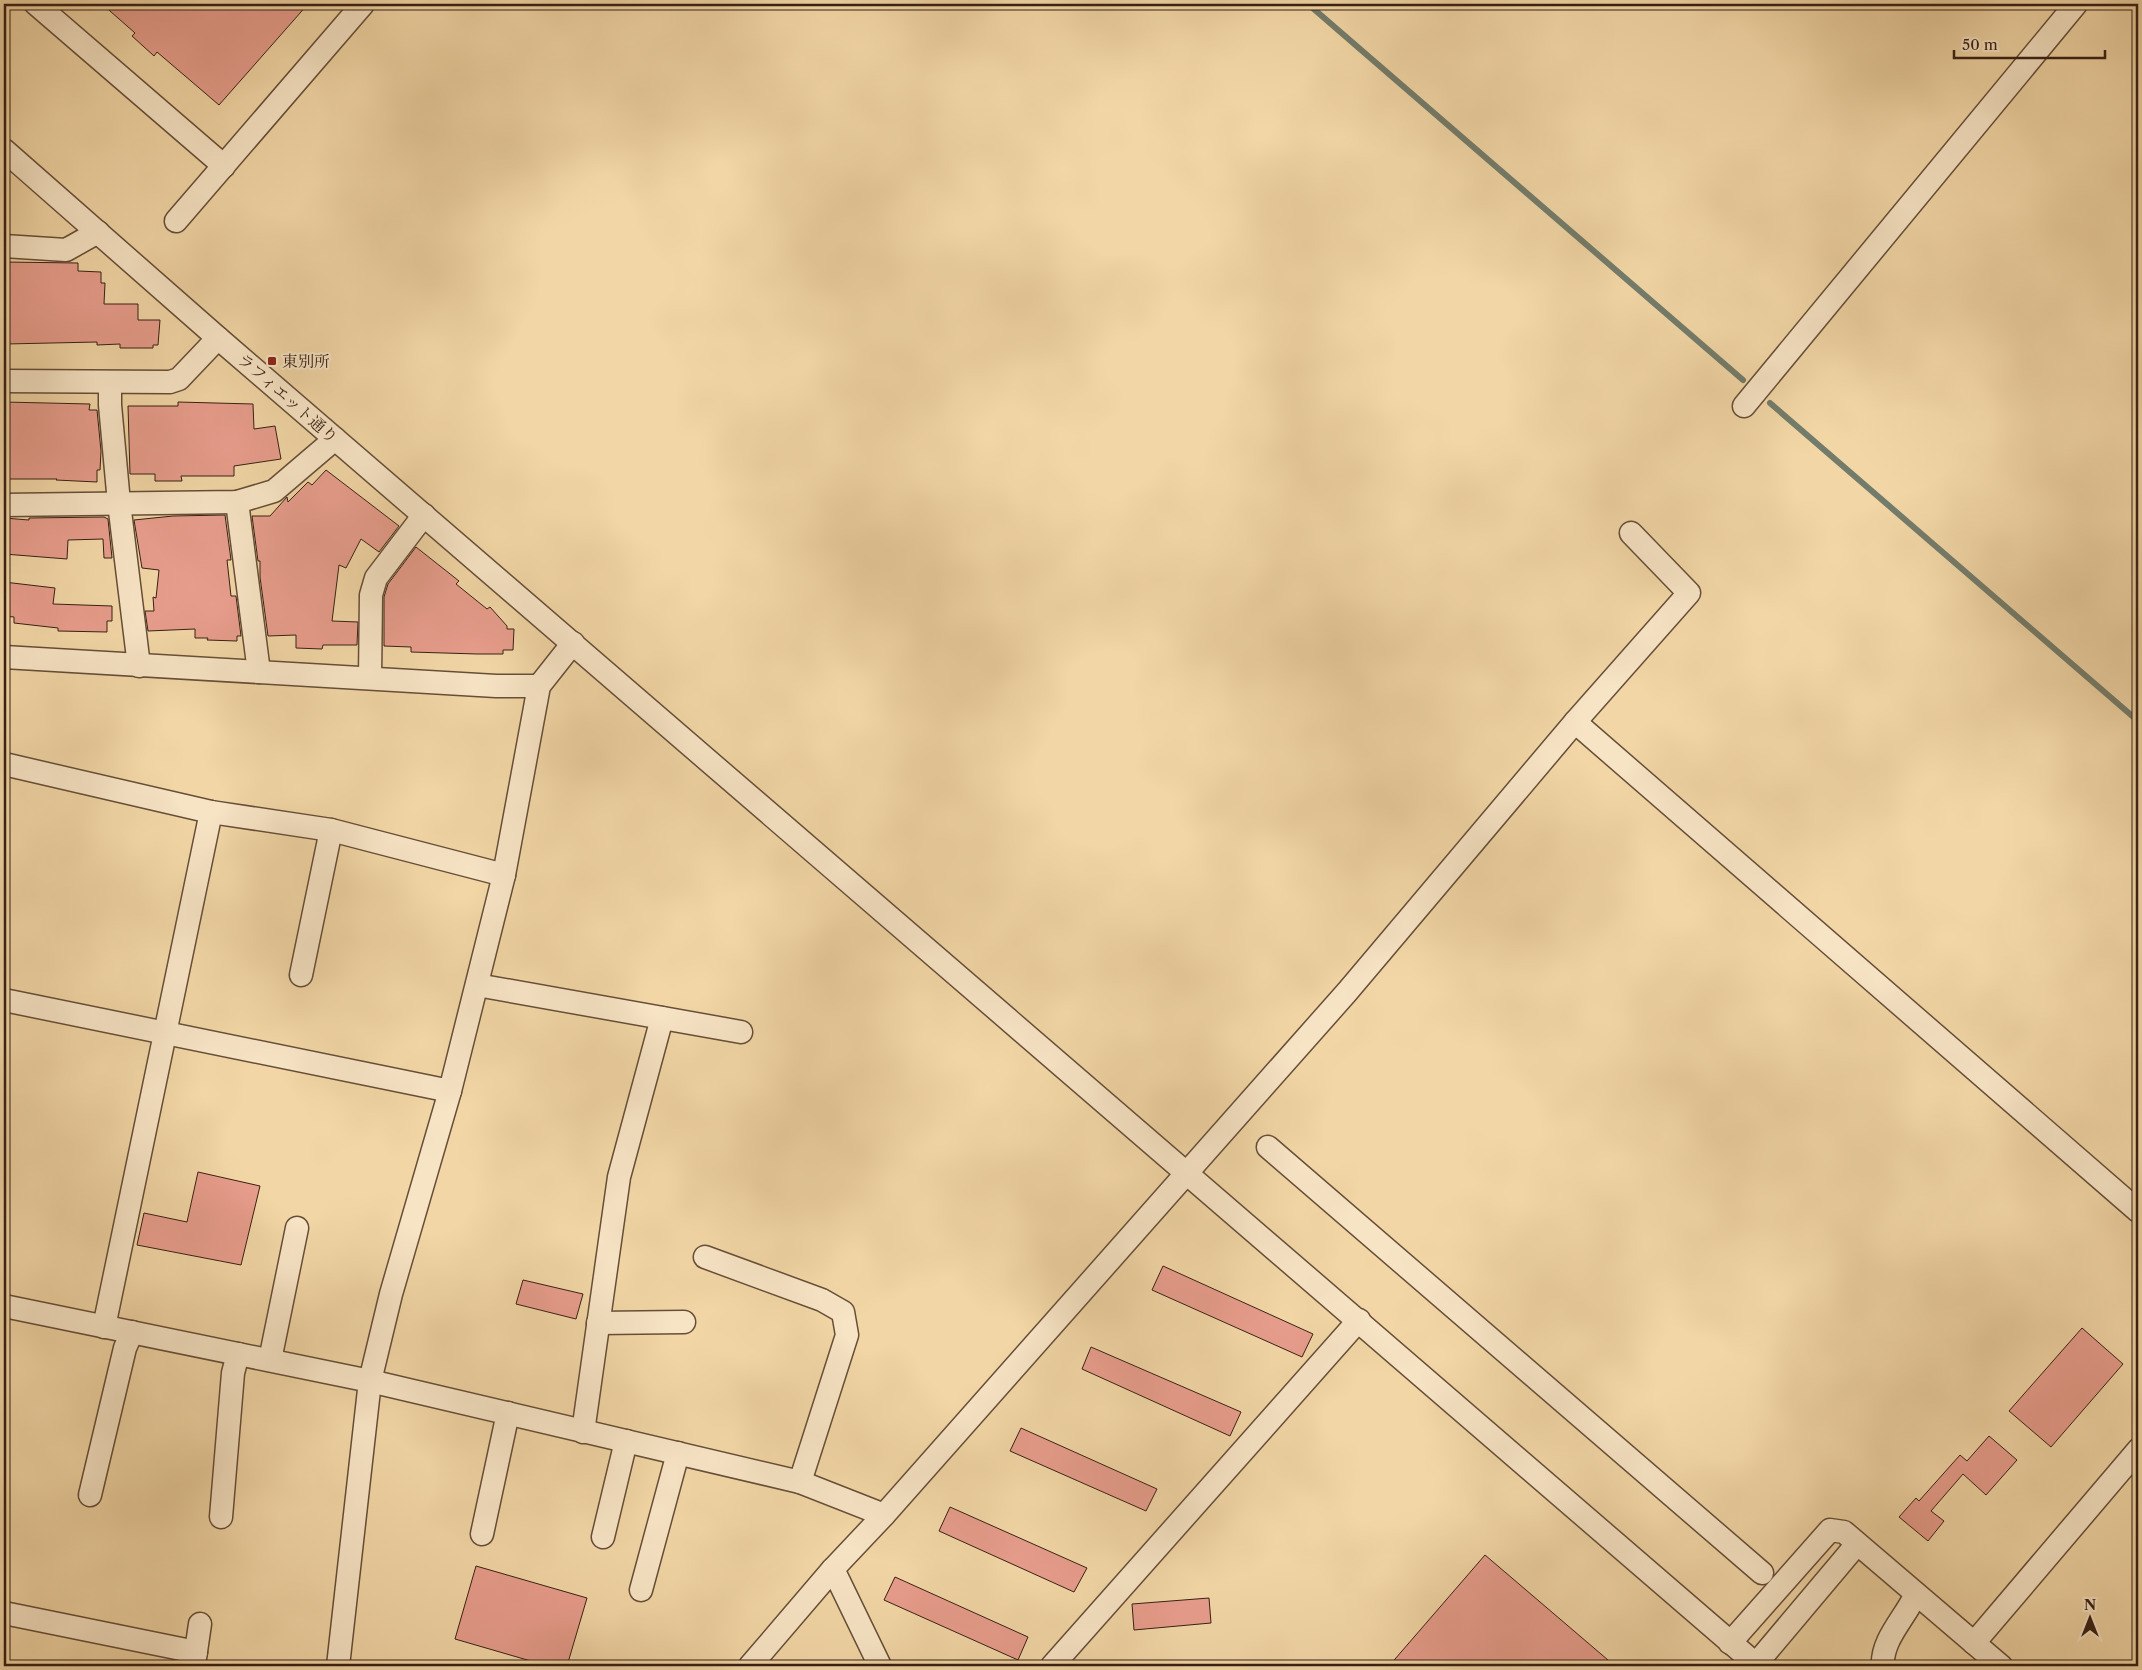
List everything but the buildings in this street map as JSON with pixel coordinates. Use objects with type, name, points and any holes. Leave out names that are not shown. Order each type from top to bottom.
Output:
[{"type":"street","points":[[36,4],[224,166]]},
{"type":"street","points":[[176,221],[363,4]]},
{"type":"street","points":[[1744,406],[2076,4]]},
{"type":"street","name":"ラフィエット通り","points":[[4,150],[218,338],[1757,1665]]},
{"type":"street","points":[[4,246],[66,250],[98,232]]},
{"type":"street","points":[[4,381],[170,382],[179,378],[218,338]]},
{"type":"street","points":[[110,382],[110,405],[119,503],[139,666]]},
{"type":"street","points":[[4,505],[237,502],[274,491],[335,439]]},
{"type":"street","points":[[237,502],[259,672]]},
{"type":"street","points":[[370,678],[371,595],[376,578],[424,515]]},
{"type":"street","points":[[750,1666],[833,1569],[884,1515],[1347,992],[1575,722],[1689,593],[1631,532]]},
{"type":"street","points":[[338,1666],[370,1381],[391,1294],[450,1091],[504,875],[539,686],[573,643]]},
{"type":"street","points":[[4,657],[496,686],[539,686]]},
{"type":"street","points":[[1575,722],[2138,1212]]},
{"type":"street","points":[[4,764],[211,812],[331,830],[504,875]]},
{"type":"street","points":[[104,1327],[211,812]]},
{"type":"street","points":[[301,976],[331,830]]},
{"type":"street","points":[[477,984],[741,1032]]},
{"type":"street","points":[[4,1000],[450,1091]]},
{"type":"street","points":[[583,1432],[619,1177],[662,1018]]},
{"type":"street","points":[[1268,1147],[1762,1573]]},
{"type":"street","points":[[270,1360],[297,1228]]},
{"type":"street","points":[[705,1257],[822,1300],[843,1312],[847,1335],[800,1482]]},
{"type":"street","points":[[4,1306],[370,1381],[678,1453],[800,1482],[884,1515]]},
{"type":"street","points":[[1052,1666],[1358,1320]]},
{"type":"street","points":[[598,1324],[684,1322]]},
{"type":"street","points":[[90,1495],[124,1348],[132,1332]]},
{"type":"street","points":[[221,1517],[233,1373],[238,1354]]},
{"type":"street","points":[[482,1534],[508,1413]]},
{"type":"street","points":[[603,1537],[626,1441]]},
{"type":"street","points":[[1974,1643],[2138,1450]]},
{"type":"street","points":[[641,1590],[678,1453]]},
{"type":"street","points":[[1730,1643],[1830,1530],[1844,1532],[2001,1666]]},
{"type":"street","points":[[1757,1665],[1857,1544]]},
{"type":"street","points":[[833,1569],[880,1666]]},
{"type":"street","points":[[1883,1666],[1882,1654],[1888,1639],[1907,1614],[1916,1594]]},
{"type":"street","points":[[4,1613],[195,1659],[200,1624]]},
{"type":"waterway","points":[[1308,4],[1743,380]]},
{"type":"waterway","points":[[1770,403],[2138,721]]},
{"type":"place","name":"東別所","points":[[272,361]]}]
